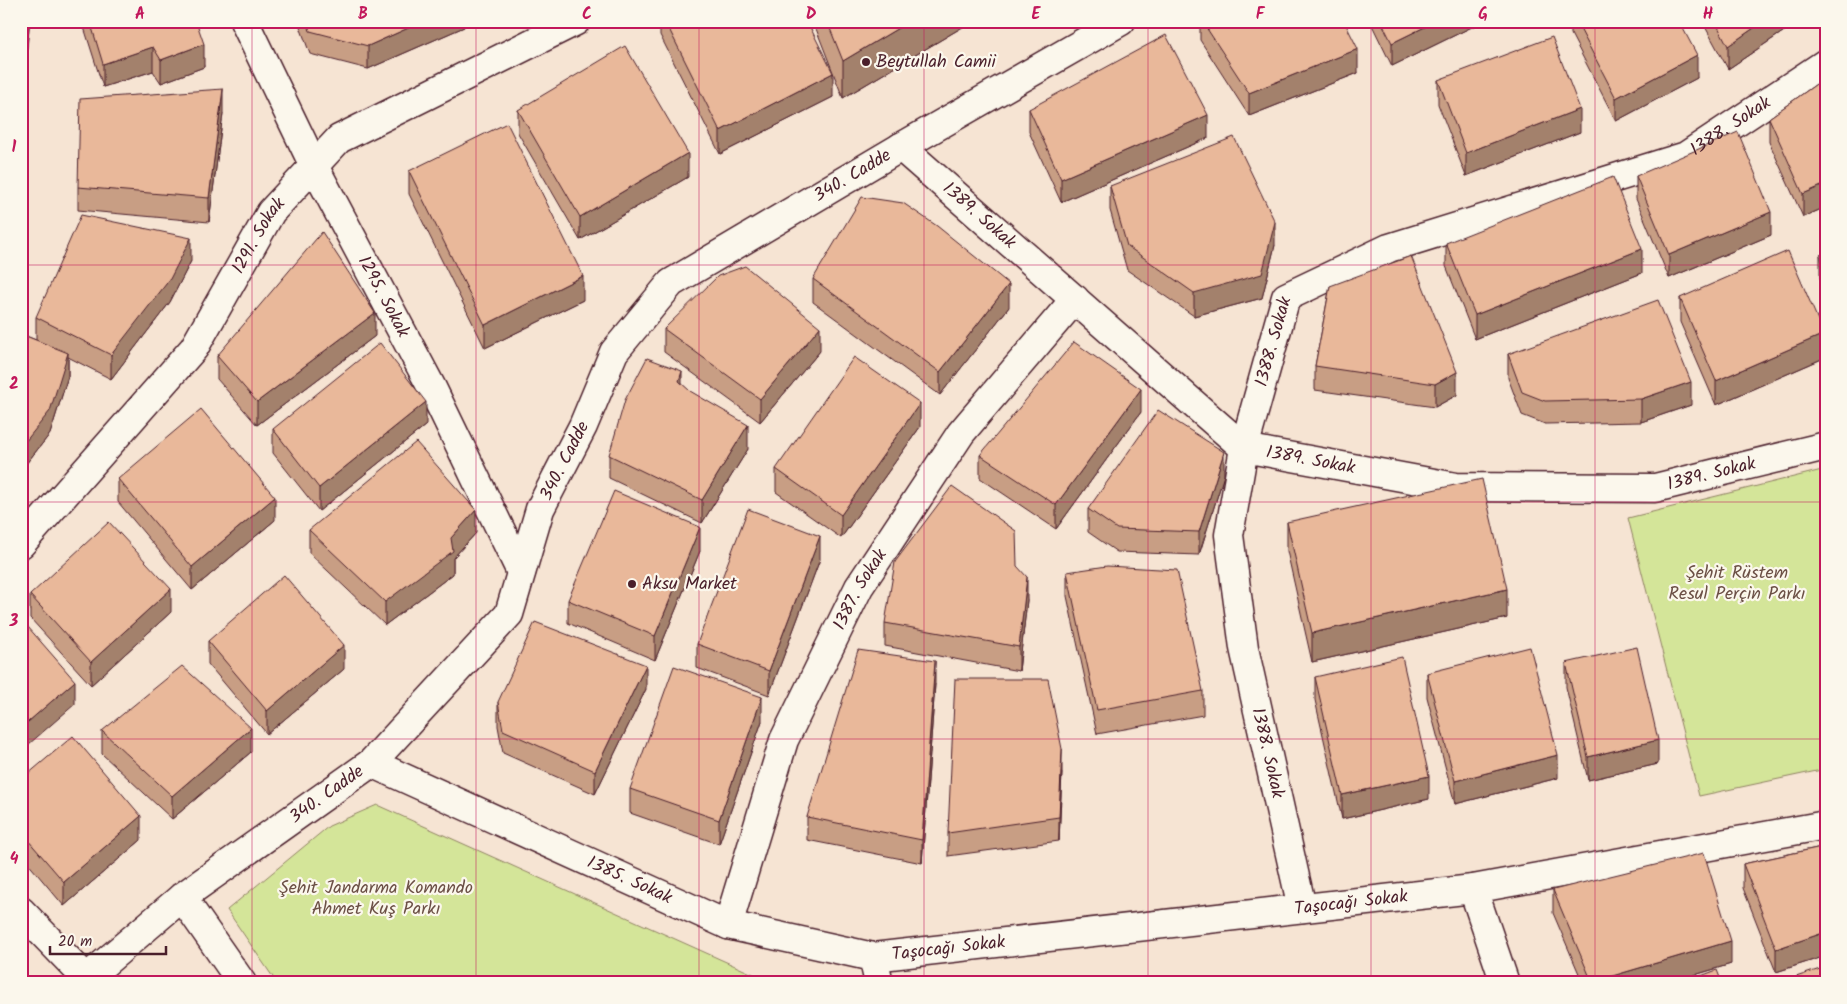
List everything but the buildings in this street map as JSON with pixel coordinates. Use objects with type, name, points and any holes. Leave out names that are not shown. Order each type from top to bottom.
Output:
[{"type":"street","name":"1295. Sokak","points":[[244,21],[314,166],[432,388],[521,572]]},
{"type":"street","name":"1291. Sokak","points":[[21,544],[194,348],[271,212],[339,139],[576,21]]},
{"type":"street","name":"340. Cadde","points":[[84,981],[182,897],[371,763],[508,614],[540,509],[583,426],[614,352],[671,283],[901,147],[1121,21]]},
{"type":"street","name":"1388. Sokak","points":[[1302,908],[1244,648],[1229,535],[1244,448],[1286,296],[1389,248],[1686,156],[1826,64]]},
{"type":"street","name":"1389. Sokak","points":[[901,147],[1244,448],[1456,488],[1655,488],[1826,446]]},
{"type":"street","name":"1387. Sokak","points":[[728,925],[784,740],[859,587],[961,433],[1075,298]]},
{"type":"street","name":"1385. Sokak","points":[[371,763],[728,925],[873,957]]},
{"type":"street","name":"Taşocağı Sokak","points":[[873,957],[1473,889],[1826,825]]},
{"type":"street","points":[[1473,889],[1505,983]]},
{"type":"street","points":[[182,897],[242,983]]},
{"type":"street","points":[[21,911],[84,981]]},
{"type":"street","points":[[873,957],[880,983]]},
{"type":"green space","name":"Şehit Rüstem Resul Perçin Parkı","points":[[1826,469],[1826,769],[1699,796],[1628,518]]},
{"type":"green space","name":"Şehit Jandarma Komando Ahmet Kuş Parkı","points":[[377,805],[773,983],[277,983],[227,910],[329,826]]},
{"type":"place","name":"Beytullah Camii","points":[[866,62]]},
{"type":"place","name":"Aksu Market","points":[[632,584]]}]
